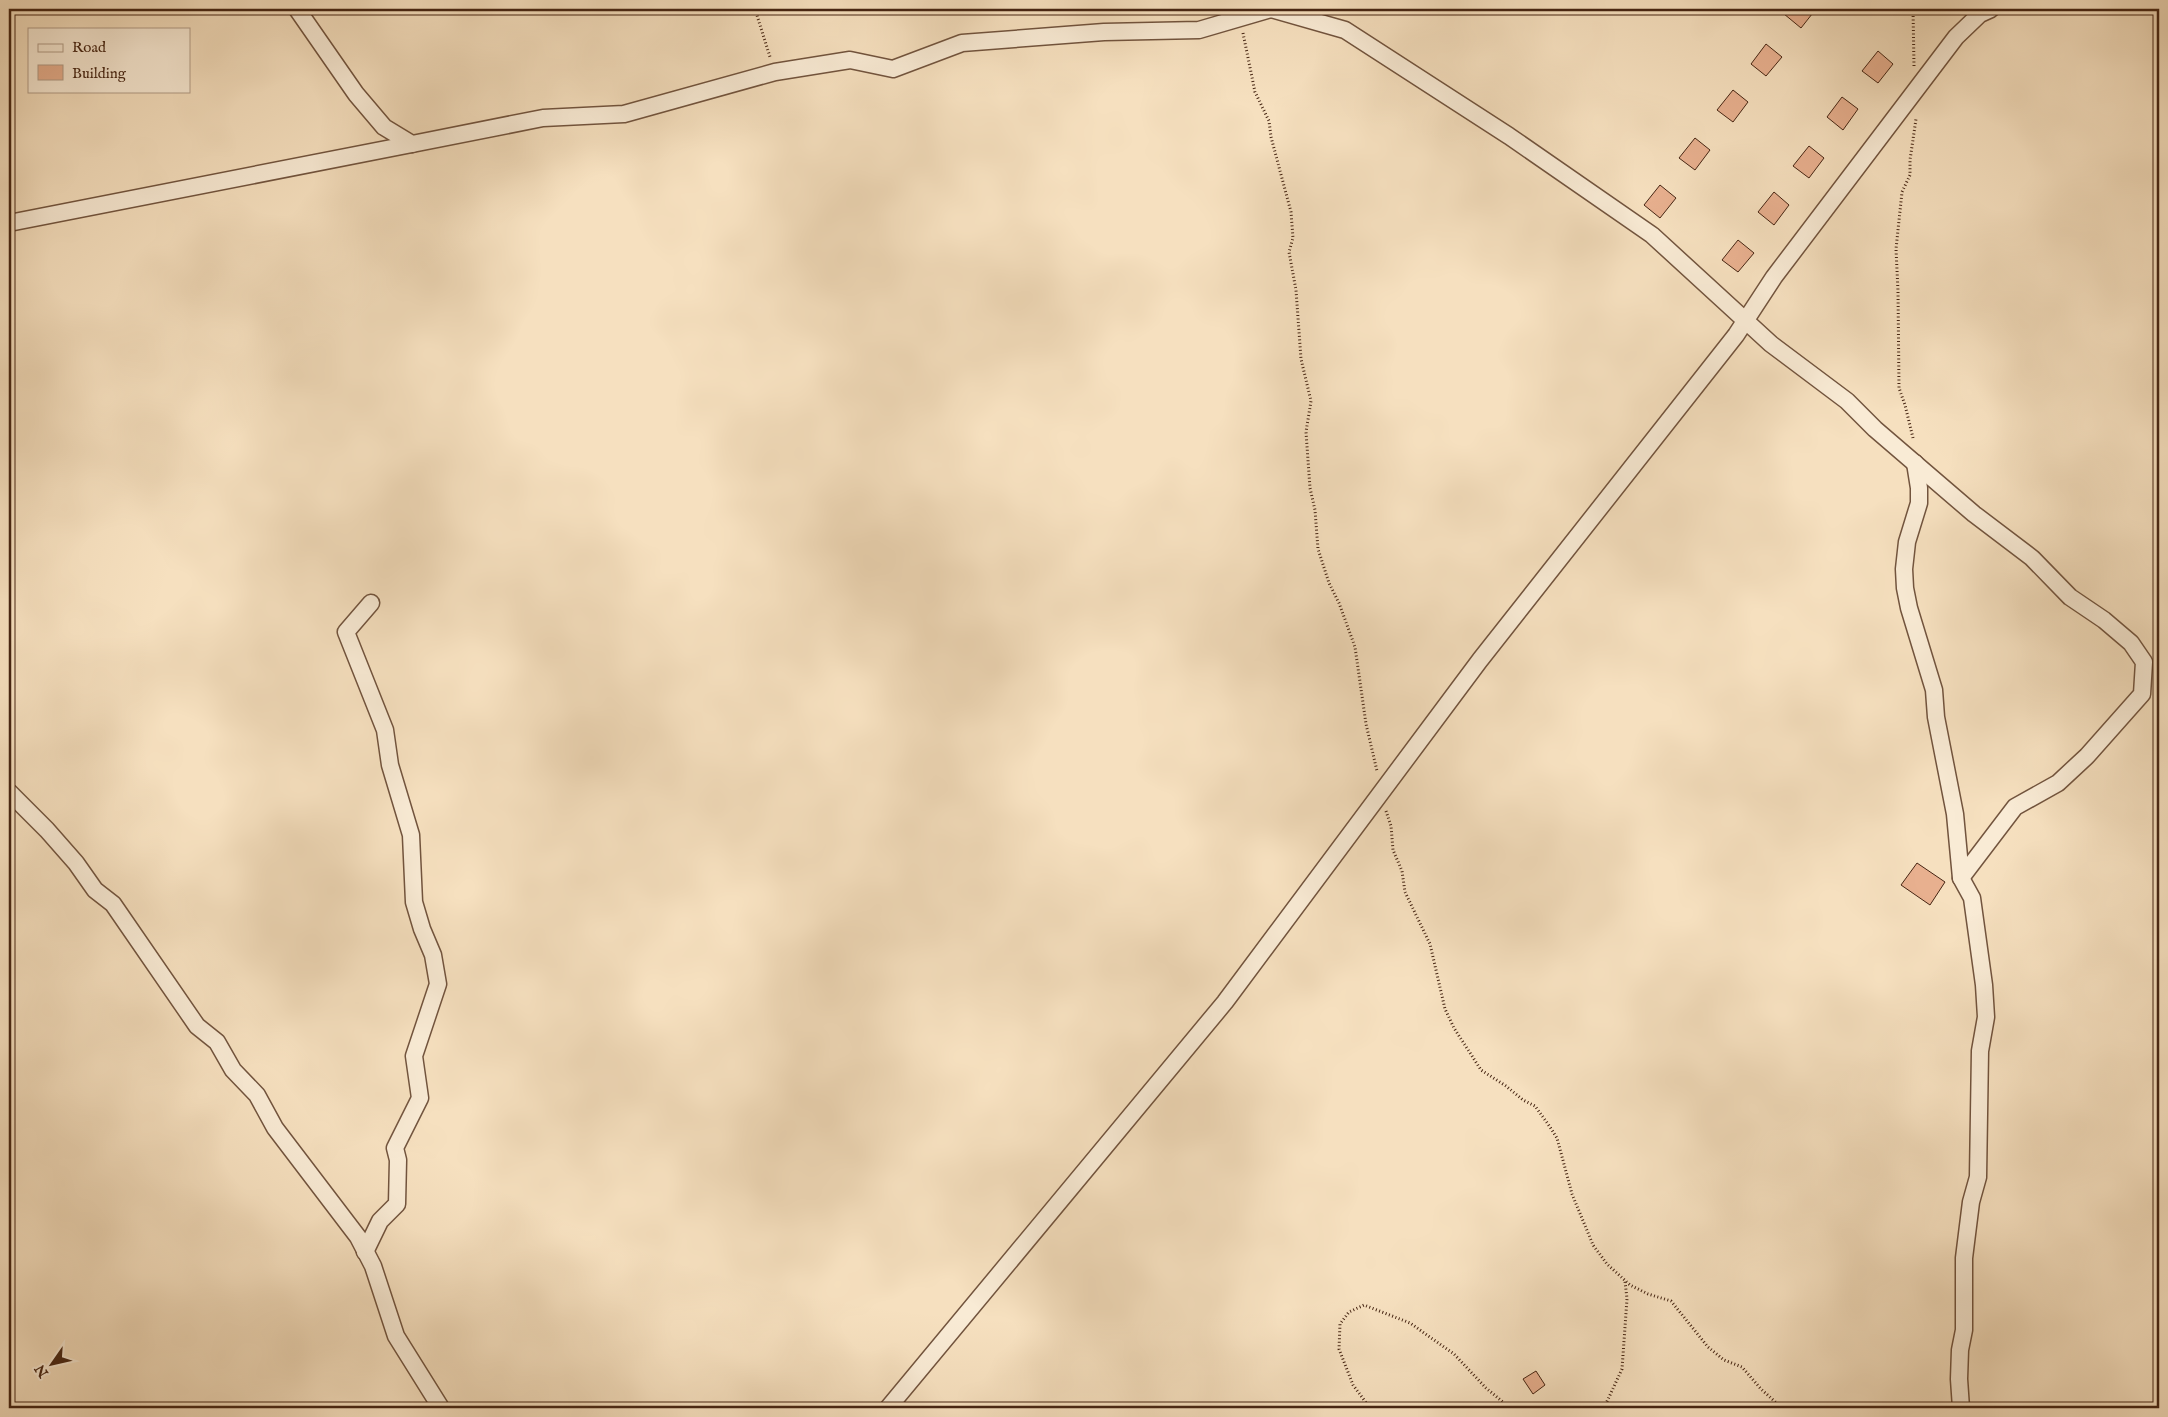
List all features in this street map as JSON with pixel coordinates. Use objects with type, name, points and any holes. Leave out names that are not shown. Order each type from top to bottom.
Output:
[{"type":"street","points":[[297,9],[356,94],[384,127],[412,144]]},
{"type":"street","points":[[9,223],[543,118],[624,114],[775,72],[850,60],[893,69],[962,43],[1104,32],[1199,30],[1271,9],[1281,9]]},
{"type":"street","points":[[1271,9],[1346,30],[1509,136],[1652,235],[1745,322],[1798,365],[1847,401],[1875,429],[1974,514],[2032,558],[2070,597],[2104,620],[2131,643],[2144,662],[2142,694],[2087,756],[2058,783],[2016,807],[1961,878]]},
{"type":"street","points":[[888,1408],[1225,1002],[1480,660],[1745,322],[1774,277],[1956,37],[1980,14],[1991,9]]},
{"type":"street","points":[[1915,463],[1919,488],[1918,503],[1906,542],[1905,588],[1909,608],[1934,690],[1936,717],[1955,814],[1961,878],[1972,898],[1984,985],[1986,1017],[1980,1051],[1978,1177],[1971,1202],[1964,1258],[1964,1330],[1960,1350],[1959,1379],[1961,1408]]},
{"type":"street","points":[[365,1252],[380,1221],[397,1204],[398,1160],[395,1148],[420,1098],[414,1056],[438,984],[433,955],[422,929],[414,902],[411,834],[390,765],[385,730],[346,632],[371,603]]},
{"type":"street","points":[[9,792],[47,830],[76,863],[95,890],[114,904],[196,1026],[217,1042],[233,1070],[257,1095],[274,1128],[358,1237],[373,1266],[396,1336],[441,1408]]},
{"type":"path","points":[[755,9],[775,72]]},
{"type":"path","points":[[1913,9],[1916,117],[1910,160],[1910,175],[1902,192],[1896,248],[1899,388],[1906,405],[1916,450],[1915,463]]},
{"type":"path","points":[[1604,1408],[1622,1369],[1627,1299],[1625,1281]]},
{"type":"path","points":[[1370,1408],[1353,1385],[1339,1349],[1340,1324],[1349,1312],[1364,1304],[1410,1323],[1454,1354],[1486,1388],[1510,1408]]},
{"type":"building","points":[[1778,9],[1816,9],[1801,28]]},
{"type":"building","points":[[1766,44],[1782,57],[1766,76],[1751,64]]},
{"type":"building","points":[[1878,51],[1893,64],[1878,83],[1862,71]]},
{"type":"building","points":[[1733,90],[1748,102],[1733,122],[1717,110]]},
{"type":"building","points":[[1842,97],[1858,109],[1843,130],[1827,117]]},
{"type":"building","points":[[1695,138],[1710,150],[1695,170],[1679,158]]},
{"type":"building","points":[[1809,146],[1824,158],[1809,178],[1793,166]]},
{"type":"building","points":[[1660,185],[1676,198],[1660,218],[1644,205]]},
{"type":"building","points":[[1774,192],[1789,205],[1774,225],[1758,212]]},
{"type":"building","points":[[1738,240],[1754,253],[1738,272],[1722,260]]},
{"type":"building","points":[[1917,863],[1945,882],[1930,905],[1901,885]]},
{"type":"building","points":[[1536,1371],[1545,1385],[1533,1394],[1523,1379]]}]
